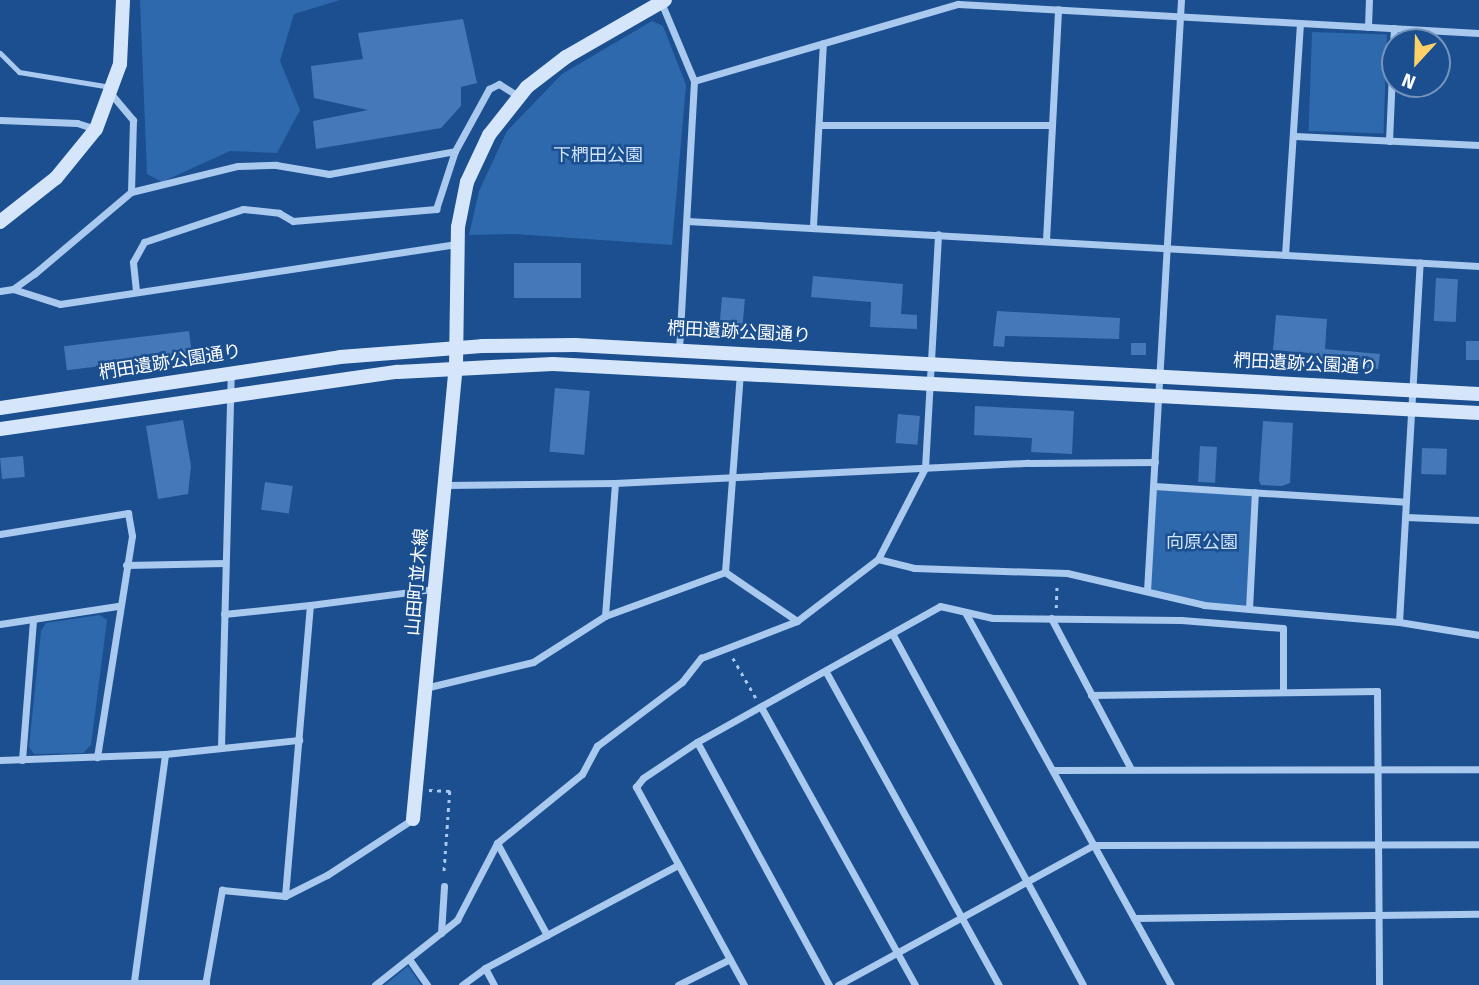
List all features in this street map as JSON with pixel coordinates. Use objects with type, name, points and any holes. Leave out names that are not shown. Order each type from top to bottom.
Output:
[{"type":"street","points":[[0,222],[56,178],[96,129],[113,91],[124,43],[123,0]]},
{"type":"street","points":[[1147,591],[1181,0]]},
{"type":"street","points":[[1368,27],[1369,0]]},
{"type":"street","points":[[662,1],[694,81],[679,348]]},
{"type":"street","name":"山田町並木線","points":[[413,819],[429,688],[435,589],[457,367],[457,244],[472,169],[489,135],[518,96],[557,64],[662,1]]},
{"type":"street","points":[[694,81],[958,2],[1394,28]]},
{"type":"street","points":[[1046,240],[1058,9]]},
{"type":"street","points":[[1285,255],[1295,136],[1300,24]]},
{"type":"street","points":[[1451,31],[1479,33]]},
{"type":"street","points":[[813,226],[823,43]]},
{"type":"street","points":[[136,291],[133,262],[144,242],[243,209],[279,213],[293,221],[436,209],[455,151],[489,89],[499,84],[518,96]]},
{"type":"street","points":[[113,91],[133,120],[131,192]]},
{"type":"street","points":[[1389,141],[1391,98]]},
{"type":"street","points":[[0,120],[77,122],[96,129]]},
{"type":"street","points":[[820,125],[1051,125]]},
{"type":"street","points":[[1295,136],[1479,145]]},
{"type":"street","points":[[13,289],[131,192],[239,166],[276,165],[329,174],[455,151]]},
{"type":"street","points":[[687,221],[813,226],[1479,266]]},
{"type":"street","points":[[374,985],[457,920],[497,843],[582,774],[597,746],[682,682],[701,658],[797,621],[878,559],[925,468],[938,234]]},
{"type":"street","points":[[0,291],[13,289],[60,304],[457,244]]},
{"type":"street","points":[[1399,622],[1420,263]]},
{"type":"street","name":"椚田遺跡公園通り","points":[[0,408],[231,372],[458,347],[679,348],[1479,394]]},
{"type":"street","points":[[0,429],[227,394],[457,367],[553,364],[1479,412]]},
{"type":"street","points":[[221,747],[227,394],[231,372]]},
{"type":"street","points":[[725,572],[740,372]]},
{"type":"street","points":[[446,485],[615,483],[733,475],[1155,462]]},
{"type":"street","points":[[605,616],[615,483]]},
{"type":"street","points":[[1154,486],[1405,502]]},
{"type":"street","points":[[1249,609],[1255,492]]},
{"type":"street","points":[[0,534],[128,513],[132,536],[118,606],[97,757]]},
{"type":"street","points":[[1406,517],[1479,520]]},
{"type":"street","points":[[878,559],[914,568],[1057,572],[1204,605],[1399,622],[1479,635]]},
{"type":"street","points":[[126,565],[225,563]]},
{"type":"street","points":[[429,688],[533,662],[605,616],[725,572]]},
{"type":"street","points":[[725,572],[797,621]]},
{"type":"street","points":[[224,614],[435,589]]},
{"type":"street","points":[[285,896],[310,605]]},
{"type":"street","points":[[0,624],[118,606]]},
{"type":"street","points":[[744,985],[636,787],[643,778],[697,742],[893,635],[940,606],[966,614],[1283,628],[1283,692]]},
{"type":"street","points":[[966,614],[1171,985]]},
{"type":"street","points":[[22,760],[33,618]]},
{"type":"street","points":[[1053,618],[1131,769]]},
{"type":"street","points":[[893,635],[1083,985]]},
{"type":"street","points":[[826,672],[999,985]]},
{"type":"street","points":[[1091,695],[1377,691],[1379,985]]},
{"type":"street","points":[[761,706],[915,985]]},
{"type":"street","points":[[0,760],[165,754],[299,740]]},
{"type":"street","points":[[697,742],[830,985]]},
{"type":"street","points":[[134,981],[165,754]]},
{"type":"street","points":[[1053,770],[1479,769]]},
{"type":"street","points":[[0,983],[134,981],[206,984],[222,890],[285,896],[327,875],[413,819]]},
{"type":"street","points":[[838,985],[1094,845],[1378,842],[1479,844]]},
{"type":"street","points":[[497,843],[547,935]]},
{"type":"street","points":[[462,985],[485,968],[678,865]]},
{"type":"street","points":[[441,933],[443,886]]},
{"type":"street","points":[[1134,918],[1479,914]]},
{"type":"street","points":[[409,958],[427,985]]},
{"type":"street","points":[[678,985],[730,959]]},
{"type":"street","points":[[485,968],[494,985]]},
{"type":"lane","points":[[0,53],[19,72],[113,91]]},
{"type":"path","points":[[1053,618],[1057,572]]},
{"type":"path","points":[[727,649],[761,706]]},
{"type":"path","points":[[418,789],[450,791],[443,886]]},
{"type":"green space","points":[[140,0],[340,0],[294,14],[280,61],[300,110],[277,153],[230,151],[162,182],[147,174]]},
{"type":"green space","name":"下椚田公園","points":[[652,21],[663,26],[686,85],[672,245],[515,234],[469,235],[479,191],[507,131],[562,74]]},
{"type":"green space","points":[[1312,32],[1381,34],[1381,98],[1385,98],[1383,134],[1309,131]]},
{"type":"green space","name":"向原公園","points":[[1154,486],[1255,492],[1249,609],[1204,605],[1147,591]]},
{"type":"green space","points":[[100,615],[107,620],[91,745],[83,753],[34,754],[29,747],[41,631],[46,623]]},
{"type":"green space","points":[[408,966],[421,985],[385,985]]},
{"type":"building","points":[[463,19],[477,83],[461,87],[461,106],[441,128],[316,149],[313,121],[368,110],[314,98],[311,66],[363,59],[358,33]]},
{"type":"building","points":[[514,263],[581,263],[581,298],[514,298]]},
{"type":"building","points":[[813,276],[903,284],[901,314],[917,315],[917,329],[870,327],[871,302],[811,297]]},
{"type":"building","points":[[1436,278],[1458,279],[1456,322],[1434,321]]},
{"type":"building","points":[[722,297],[745,299],[742,330],[719,328]]},
{"type":"building","points":[[997,311],[1120,318],[1119,339],[1005,336],[1004,347],[993,346]]},
{"type":"building","points":[[1276,315],[1327,319],[1325,349],[1380,354],[1378,369],[1309,362],[1309,353],[1273,350]]},
{"type":"building","points":[[189,331],[192,355],[67,370],[64,346]]},
{"type":"building","points":[[1466,341],[1479,341],[1479,360],[1466,360]]},
{"type":"building","points":[[1131,343],[1146,343],[1146,355],[1131,355]]},
{"type":"building","points":[[555,388],[590,391],[584,455],[549,452]]},
{"type":"building","points":[[975,406],[1074,411],[1072,454],[1031,452],[1032,438],[974,435]]},
{"type":"building","points":[[898,414],[920,416],[917,445],[895,443]]},
{"type":"building","points":[[183,420],[191,466],[188,494],[158,499],[146,426]]},
{"type":"building","points":[[1263,421],[1293,423],[1290,483],[1282,486],[1261,485],[1259,481]]},
{"type":"building","points":[[1200,446],[1217,447],[1215,483],[1198,482]]},
{"type":"building","points":[[1422,448],[1447,449],[1446,475],[1421,474]]},
{"type":"building","points":[[23,456],[25,477],[2,479],[0,458]]},
{"type":"building","points":[[265,482],[293,486],[289,514],[261,510]]}]
